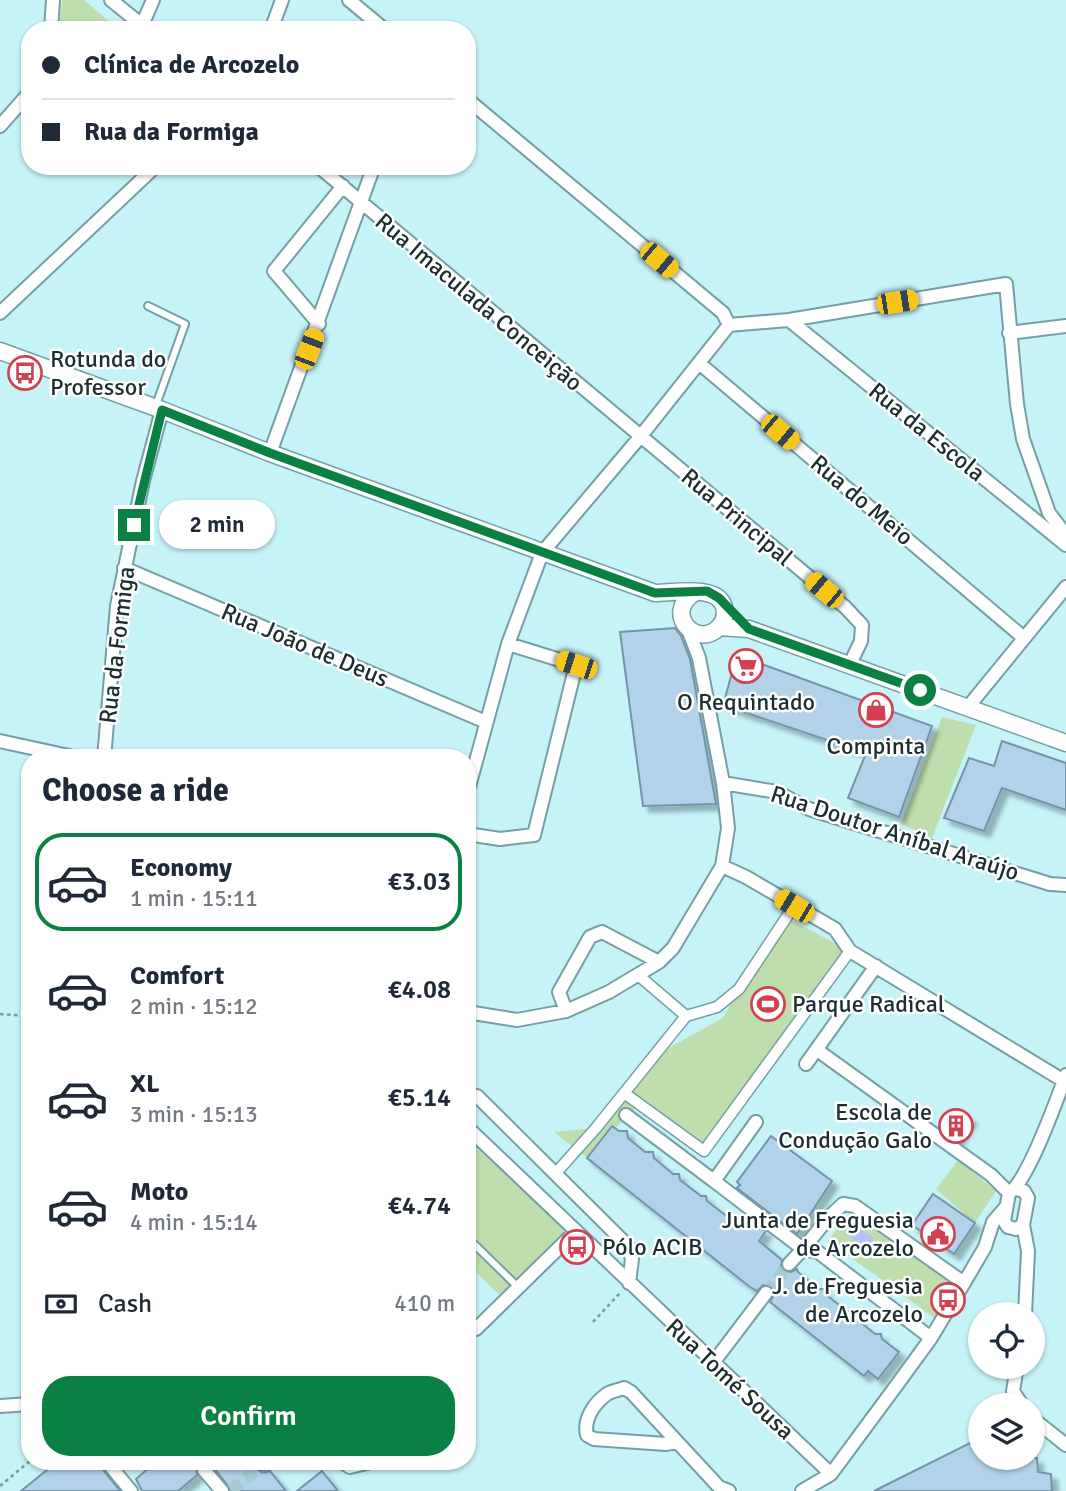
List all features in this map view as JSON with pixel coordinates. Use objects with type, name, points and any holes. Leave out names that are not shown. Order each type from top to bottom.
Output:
[{"type":"street","points":[[52,21],[53,0]]},
{"type":"street","points":[[111,0],[137,21]]},
{"type":"street","points":[[147,21],[153,0]]},
{"type":"street","points":[[274,21],[282,0]]},
{"type":"street","points":[[349,0],[374,21]]},
{"type":"street","points":[[0,126],[21,103]]},
{"type":"street","points":[[476,107],[723,313],[729,325]]},
{"type":"street","points":[[0,313],[146,175]]},
{"type":"street","name":"Rua Imaculada Conceição","points":[[329,175],[640,437]]},
{"type":"street","points":[[270,453],[319,324],[371,175]]},
{"type":"street","points":[[319,324],[274,271],[343,186]]},
{"type":"street","points":[[476,760],[508,644],[542,553],[640,437],[729,325],[789,320],[1006,284],[1009,334],[1023,439],[1049,513],[1066,535]]},
{"type":"street","name":"Rua da Escola","points":[[789,320],[1066,545]]},
{"type":"street","points":[[1009,334],[1066,326]]},
{"type":"street","points":[[0,351],[270,453],[655,593],[707,591],[719,598],[749,629]]},
{"type":"street","name":"Rua do Meio","points":[[699,363],[1024,638]]},
{"type":"street","name":"Rua da Formiga","points":[[105,749],[117,606],[159,409]]},
{"type":"street","name":"Rua Principal","points":[[640,437],[845,607],[862,625],[861,641],[849,666]]},
{"type":"street","name":"Rua João de Deus","points":[[124,568],[486,722]]},
{"type":"street","points":[[968,707],[1066,587]]},
{"type":"street","points":[[655,593],[685,625],[699,634],[715,630],[749,629],[1066,743]]},
{"type":"street","points":[[476,1013],[517,1020],[566,1011],[609,992],[638,975],[659,962],[673,948],[722,866],[727,828],[723,783],[699,658],[681,608],[688,596],[694,593]]},
{"type":"street","points":[[699,658],[725,616],[723,604]]},
{"type":"street","points":[[476,835],[500,839],[534,835],[576,665],[508,644]]},
{"type":"street","points":[[0,741],[37,749]]},
{"type":"street","name":"Rua Doutor Aníbal Araújo","points":[[723,783],[777,792],[809,809],[1050,884],[1066,885]]},
{"type":"street","points":[[722,866],[835,929],[850,951],[1065,1078],[1004,1220],[1008,1227],[1016,1229],[1023,1225]]},
{"type":"street","points":[[555,1174],[686,1017],[717,1007],[739,989],[794,906]]},
{"type":"street","points":[[566,1011],[559,992],[590,937],[602,932],[659,962]]},
{"type":"street","points":[[624,1093],[704,1151],[850,951]]},
{"type":"street","points":[[806,1065],[876,967]]},
{"type":"street","points":[[638,975],[686,1017]]},
{"type":"street","points":[[817,1050],[991,1175],[1014,1195],[1028,1198],[1023,1225],[1028,1251],[1026,1302]]},
{"type":"street","points":[[476,1096],[628,1246],[632,1259],[629,1283]]},
{"type":"street","points":[[626,1115],[803,1249],[818,1252],[931,1338]]},
{"type":"street","points":[[713,1181],[756,1122]]},
{"type":"street","name":"Rua Tomé Sousa","points":[[476,1136],[831,1474]]},
{"type":"street","points":[[810,1489],[831,1474],[931,1338],[985,1247],[993,1222],[1014,1195]]},
{"type":"street","points":[[789,1264],[843,1204],[855,1206],[964,1283]]},
{"type":"street","points":[[985,1247],[1008,1227]]},
{"type":"street","points":[[476,1328],[576,1231]]},
{"type":"street","points":[[713,1363],[766,1293]]},
{"type":"street","points":[[677,1442],[666,1444],[594,1439],[587,1435],[585,1428],[588,1416],[608,1393],[624,1388],[643,1403],[719,1487],[729,1491]]},
{"type":"street","points":[[0,1406],[21,1405]]},
{"type":"street","points":[[1045,1429],[1066,1446]]},
{"type":"street","points":[[114,1470],[131,1491]]},
{"type":"street","points":[[204,1470],[228,1491]]},
{"type":"lane","points":[[148,306],[185,324],[159,409]]},
{"type":"lane","points":[[476,1246],[518,1287]]},
{"type":"path","points":[[0,1014],[21,1015]]},
{"type":"path","points":[[593,1322],[629,1283]]},
{"type":"path","points":[[0,1486],[21,1468]]},
{"type":"green space","points":[[62,0],[84,0],[108,21],[60,21]]},
{"type":"green space","points":[[942,717],[976,725],[932,838],[901,824]]},
{"type":"green space","points":[[787,918],[850,951],[702,1155],[635,1108],[587,1158],[554,1132],[596,1128],[654,1056],[723,1018],[739,989]]},
{"type":"green space","points":[[476,1138],[570,1233],[505,1300],[476,1273]]},
{"type":"green space","points":[[958,1160],[996,1191],[975,1223],[936,1189]]},
{"type":"green space","points":[[855,1206],[964,1283],[940,1322],[828,1241]]},
{"type":"water","points":[[853,1225],[874,1238],[867,1249],[846,1234]]},
{"type":"building","points":[[675,628],[690,659],[716,804],[643,806],[620,632]]},
{"type":"building","points":[[737,655],[932,726],[899,817],[848,798],[866,753],[723,705]]},
{"type":"building","points":[[1002,741],[1066,763],[1066,810],[1002,788],[984,831],[944,818],[969,758],[994,766]]},
{"type":"building","name":"Escola de Condução Galo","points":[[957,1110],[971,1118],[957,1140],[943,1130]]},
{"type":"building","points":[[612,1126],[619,1131],[627,1131],[628,1138],[645,1152],[653,1152],[654,1158],[673,1174],[679,1174],[680,1180],[701,1196],[706,1196],[707,1201],[728,1217],[766,1231],[759,1241],[782,1260],[784,1271],[797,1269],[819,1289],[824,1289],[825,1294],[852,1312],[854,1317],[875,1334],[881,1334],[882,1339],[899,1352],[878,1379],[868,1371],[864,1376],[770,1302],[775,1293],[772,1287],[763,1285],[757,1291],[750,1287],[587,1158]]},
{"type":"building","points":[[771,1136],[832,1181],[797,1234],[737,1188],[740,1185],[737,1182]]},
{"type":"building","points":[[933,1194],[975,1223],[954,1254],[912,1225]]},
{"type":"building","points":[[968,1444],[968,1470],[1038,1470],[1051,1474],[1052,1491],[874,1491]]},
{"type":"building","points":[[47,1470],[103,1470],[120,1491],[21,1491]]},
{"type":"building","points":[[146,1470],[196,1470],[197,1475],[178,1491],[142,1491],[136,1479]]},
{"type":"building","points":[[216,1470],[258,1470],[263,1473],[270,1471],[286,1491],[232,1491]]},
{"type":"building","points":[[322,1471],[338,1491],[297,1491]]},
{"type":"tunnel","points":[[766,1293],[789,1264]]},
{"type":"tunnel","points":[[231,1490],[257,1470]]},
{"type":"place","name":"Rotunda do Professor","points":[[25,373]]},
{"type":"place","name":"O Requintado","points":[[746,666]]},
{"type":"place","name":"Compinta","points":[[876,710]]},
{"type":"place","name":"Parque Radical","points":[[768,1004]]},
{"type":"place","name":"Escola de Condução Galo","points":[[956,1126]]},
{"type":"place","name":"Junta de Freguesia de Arcozelo","points":[[938,1234]]},
{"type":"place","name":"Pólo ACIB","points":[[577,1247]]},
{"type":"place","name":"J. de Freguesia de Arcozelo","points":[[948,1300]]},
{"type":"route","points":[[134,525],[162,410],[270,453],[655,593],[707,591],[719,598],[749,629],[920,690]]}]
